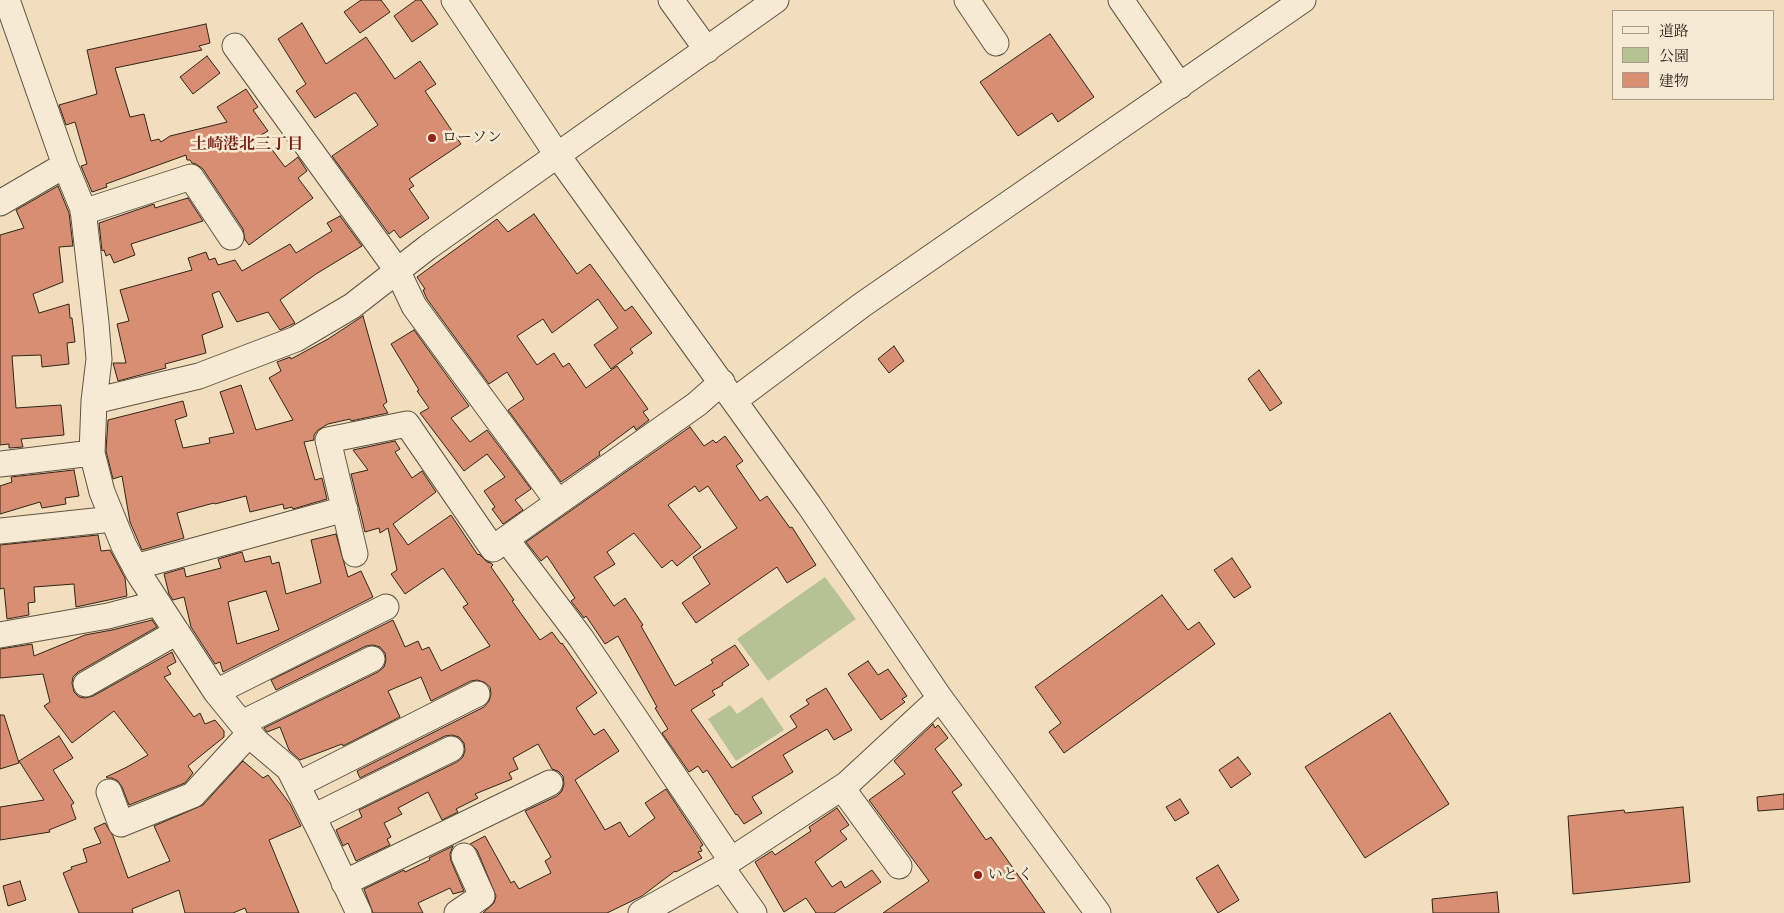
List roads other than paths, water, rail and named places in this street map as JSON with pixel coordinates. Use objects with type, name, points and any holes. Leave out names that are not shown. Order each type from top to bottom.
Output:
[{"type":"street","points":[[7,0],[83,212],[99,359],[94,401],[92,453],[102,492],[135,567],[216,692],[246,728],[289,770],[359,913]]},
{"type":"street","points":[[454,0],[558,156],[729,391],[940,698],[1098,913]]},
{"type":"street","points":[[671,0],[707,50]]},
{"type":"street","points":[[94,401],[199,376],[296,339],[352,306],[397,270],[776,0]]},
{"type":"street","points":[[967,0],[996,43]]},
{"type":"street","points":[[1121,0],[1180,86]]},
{"type":"street","points":[[355,554],[328,440],[408,424],[493,549],[697,404],[729,391],[862,305],[1180,86],[1289,4]]},
{"type":"street","points":[[235,46],[397,270],[414,306],[558,502]]},
{"type":"street","points":[[0,203],[65,165]]},
{"type":"street","points":[[83,212],[191,177],[230,237]]},
{"type":"street","points":[[0,464],[92,453]]},
{"type":"street","points":[[135,567],[345,509]]},
{"type":"street","points":[[0,531],[113,519]]},
{"type":"street","points":[[506,539],[581,638],[727,864],[754,913]]},
{"type":"street","points":[[0,635],[108,616],[158,603]]},
{"type":"street","points":[[216,692],[386,607]]},
{"type":"street","points":[[86,684],[177,632]]},
{"type":"street","points":[[109,792],[121,824],[193,795],[246,728],[372,660]]},
{"type":"street","points":[[297,784],[477,694]]},
{"type":"street","points":[[641,913],[727,864],[842,788],[940,698]]},
{"type":"street","points":[[313,817],[451,749]]},
{"type":"street","points":[[344,883],[550,783]]},
{"type":"street","points":[[842,788],[899,866]]},
{"type":"street","points":[[457,913],[482,896],[464,856]]},
{"type":"place","name":"ローソン","points":[[432,138]]},
{"type":"place","name":"いとく","points":[[978,875]]},
{"type":"district","name":"土崎港北三丁目","points":[[247,145]]}]
